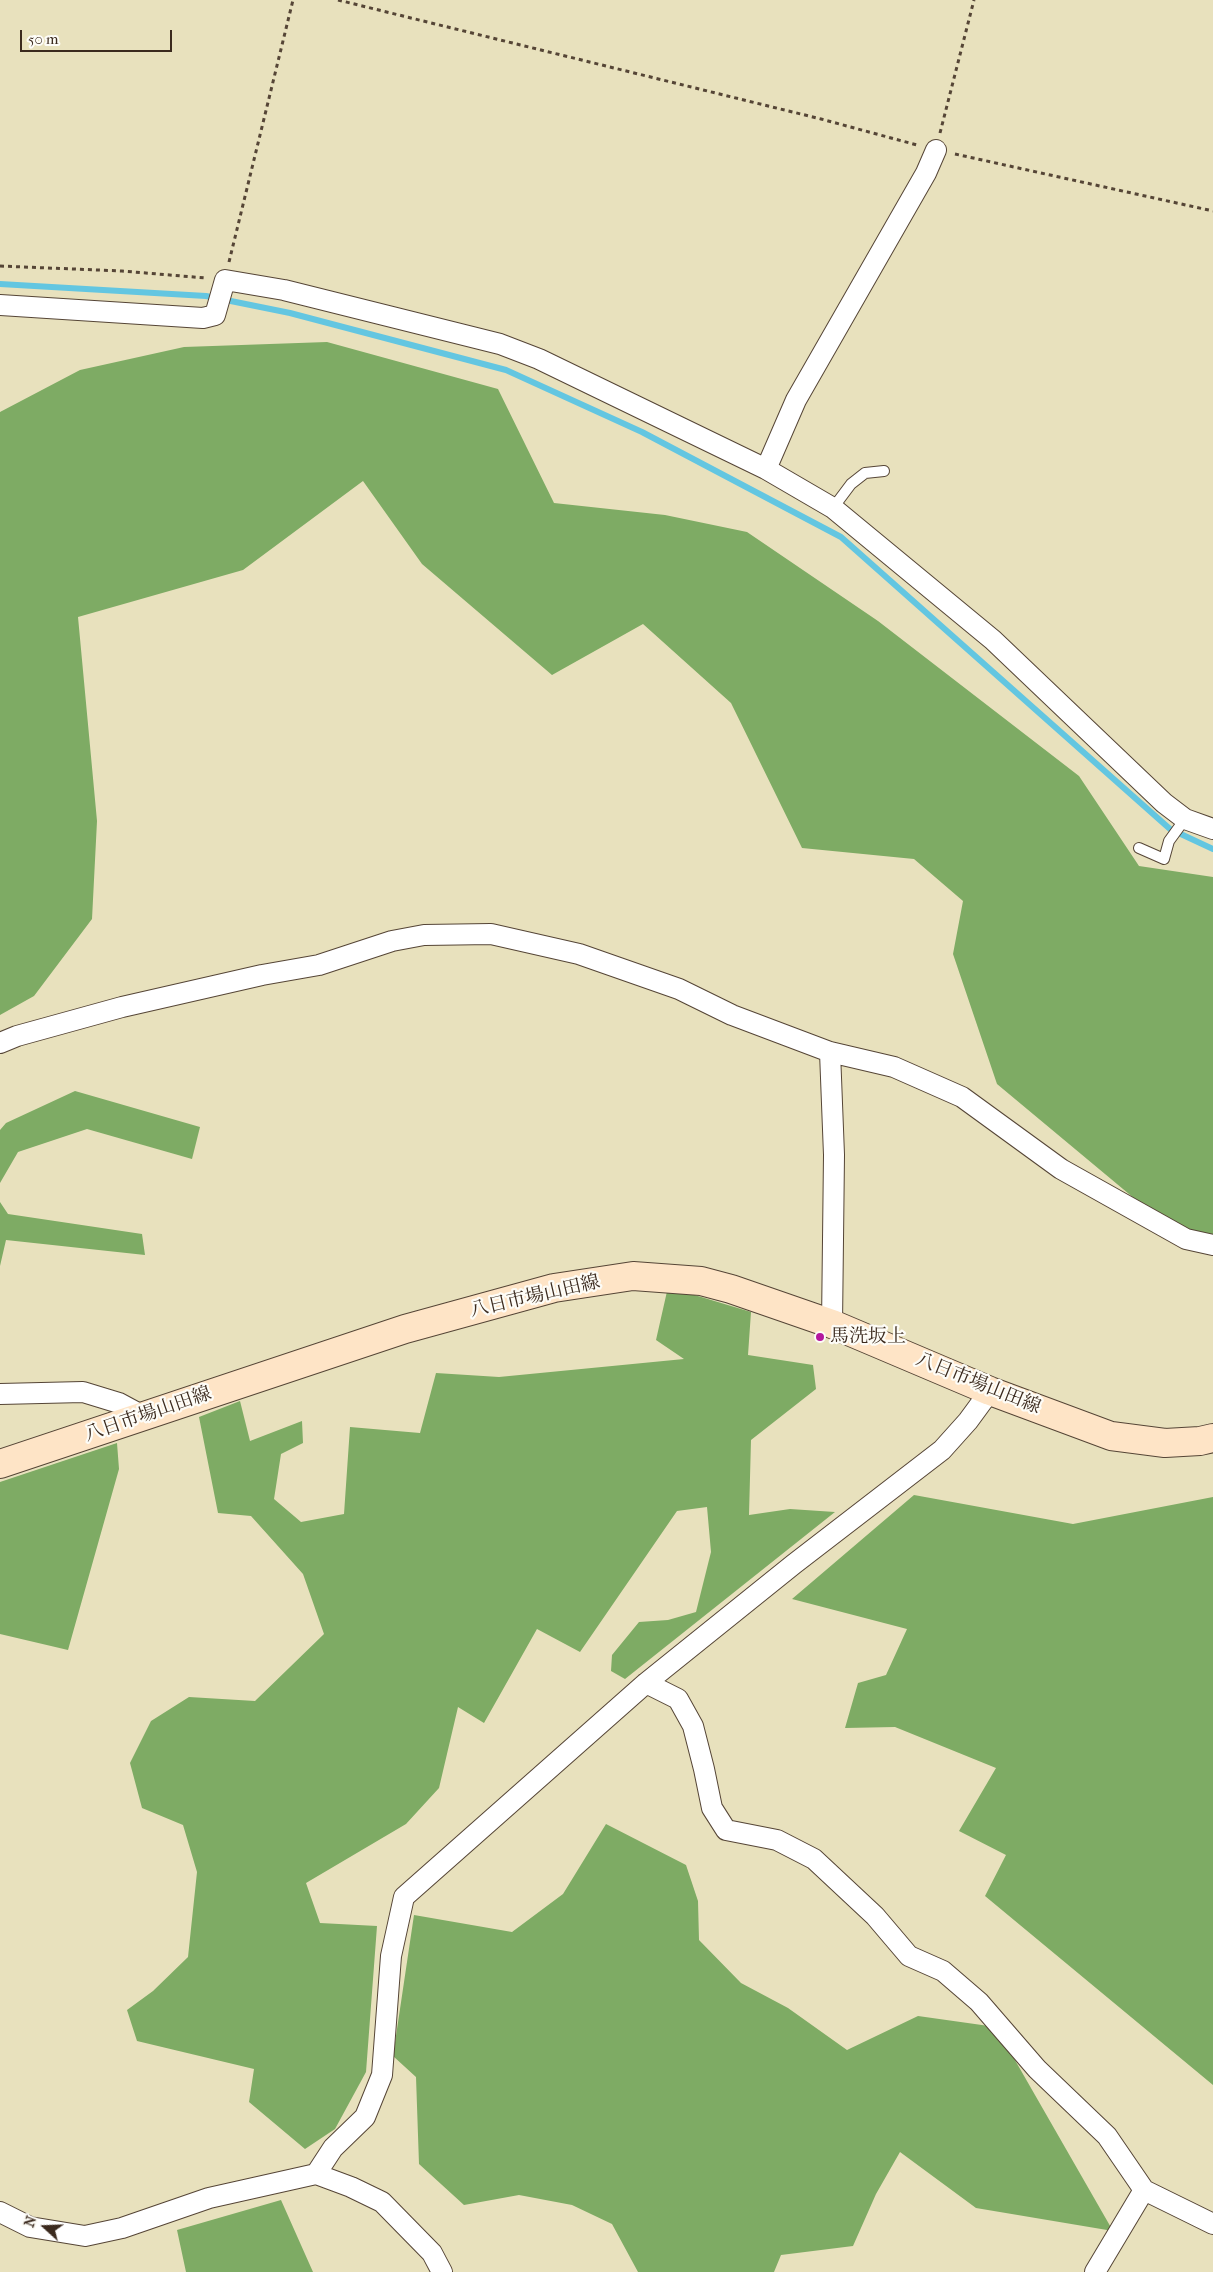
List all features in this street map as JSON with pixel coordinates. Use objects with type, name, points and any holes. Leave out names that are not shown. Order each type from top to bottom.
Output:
[{"type":"main road","name":"八日市場山田線","points":[[0,1464],[405,1329],[554,1288],[633,1276],[701,1281],[732,1289],[832,1324],[990,1391],[1111,1436],[1165,1443],[1200,1441],[1213,1438]]},
{"type":"street","points":[[766,469],[796,400],[926,173],[936,150]]},
{"type":"street","points":[[0,305],[204,318],[215,314],[225,280],[284,290],[500,344],[539,359],[766,469],[833,508],[993,640],[1164,803],[1185,819],[1213,829]]},
{"type":"street","points":[[0,1043],[122,1007],[262,975],[319,965],[392,941],[424,935],[492,934],[579,954],[679,989],[732,1015],[830,1052],[894,1067],[962,1097],[1061,1169],[1186,1239],[1213,1245]]},
{"type":"street","points":[[830,1052],[834,1155],[832,1324]]},
{"type":"street","points":[[316,2174],[333,2148],[365,2117],[382,2075],[391,1956],[404,1896],[459,1850],[646,1683],[794,1564],[942,1450],[968,1422],[990,1391]]},
{"type":"street","points":[[0,1394],[83,1392],[119,1403],[145,1417]]},
{"type":"street","points":[[646,1683],[678,1699],[693,1726],[712,1808],[726,1830],[777,1840],[814,1858],[874,1916],[909,1956],[944,1971],[979,2002],[1037,2069],[1107,2136],[1144,2190],[1213,2224]]},
{"type":"street","points":[[0,2212],[30,2227],[85,2236],[122,2228],[209,2198],[316,2174],[351,2187],[382,2202],[432,2253],[442,2272]]},
{"type":"street","points":[[1095,2272],[1144,2190]]},
{"type":"lane","points":[[833,508],[850,484],[865,473],[884,471]]},
{"type":"lane","points":[[1139,848],[1164,859],[1169,841],[1185,819]]},
{"type":"path","points":[[0,266],[122,271],[225,280],[293,0]]},
{"type":"path","points":[[338,0],[821,119],[936,150],[1213,212]]},
{"type":"path","points":[[936,150],[974,0]]},
{"type":"green space","points":[[327,342],[498,389],[554,503],[665,515],[747,532],[878,621],[1079,776],[1139,866],[1213,877],[1213,1240],[1177,1234],[997,1084],[953,954],[963,901],[914,859],[802,848],[731,703],[643,624],[552,675],[422,564],[363,481],[243,570],[78,617],[97,821],[92,919],[34,996],[0,1015],[0,412],[80,370],[184,347]]},
{"type":"green space","points":[[75,1091],[200,1127],[192,1159],[87,1129],[18,1152],[0,1183],[0,1130],[6,1123]]},
{"type":"green space","points":[[0,1202],[8,1214],[142,1234],[145,1255],[6,1240],[0,1266]]},
{"type":"green space","points":[[668,1287],[751,1312],[748,1355],[813,1365],[816,1389],[751,1440],[749,1515],[790,1509],[835,1512],[625,1679],[611,1671],[612,1655],[639,1622],[668,1620],[696,1612],[711,1552],[707,1507],[677,1511],[580,1652],[537,1629],[484,1723],[458,1707],[439,1788],[406,1824],[306,1883],[320,1923],[377,1926],[366,2072],[335,2129],[305,2149],[249,2102],[254,2069],[137,2041],[127,2010],[153,1991],[188,1957],[197,1872],[183,1825],[142,1808],[130,1763],[151,1721],[189,1697],[255,1701],[324,1634],[303,1574],[251,1516],[218,1513],[199,1417],[240,1401],[250,1441],[302,1421],[303,1443],[281,1454],[274,1499],[301,1522],[344,1514],[350,1427],[420,1433],[436,1373],[499,1377],[684,1359],[656,1340]]},
{"type":"green space","points":[[117,1443],[119,1469],[68,1650],[0,1634],[0,1482]]},
{"type":"green space","points":[[914,1495],[1073,1524],[1213,1497],[1213,2085],[985,1896],[1006,1855],[959,1831],[996,1768],[895,1727],[845,1728],[858,1683],[886,1675],[907,1629],[792,1599]]},
{"type":"green space","points":[[606,1824],[686,1865],[698,1901],[699,1940],[741,1983],[788,2008],[847,2050],[918,2016],[996,2027],[1113,2231],[976,2208],[900,2152],[876,2194],[853,2246],[781,2255],[774,2272],[638,2272],[612,2224],[572,2205],[519,2195],[464,2205],[419,2164],[416,2077],[393,2056],[414,1915],[512,1932],[563,1894]]},
{"type":"green space","points":[[281,2200],[313,2272],[186,2272],[177,2230]]},
{"type":"waterway","points":[[0,284],[206,296],[290,313],[506,370],[642,432],[841,537],[1170,829],[1213,849]]},
{"type":"place","name":"馬洗坂上","points":[[820,1337]]}]
